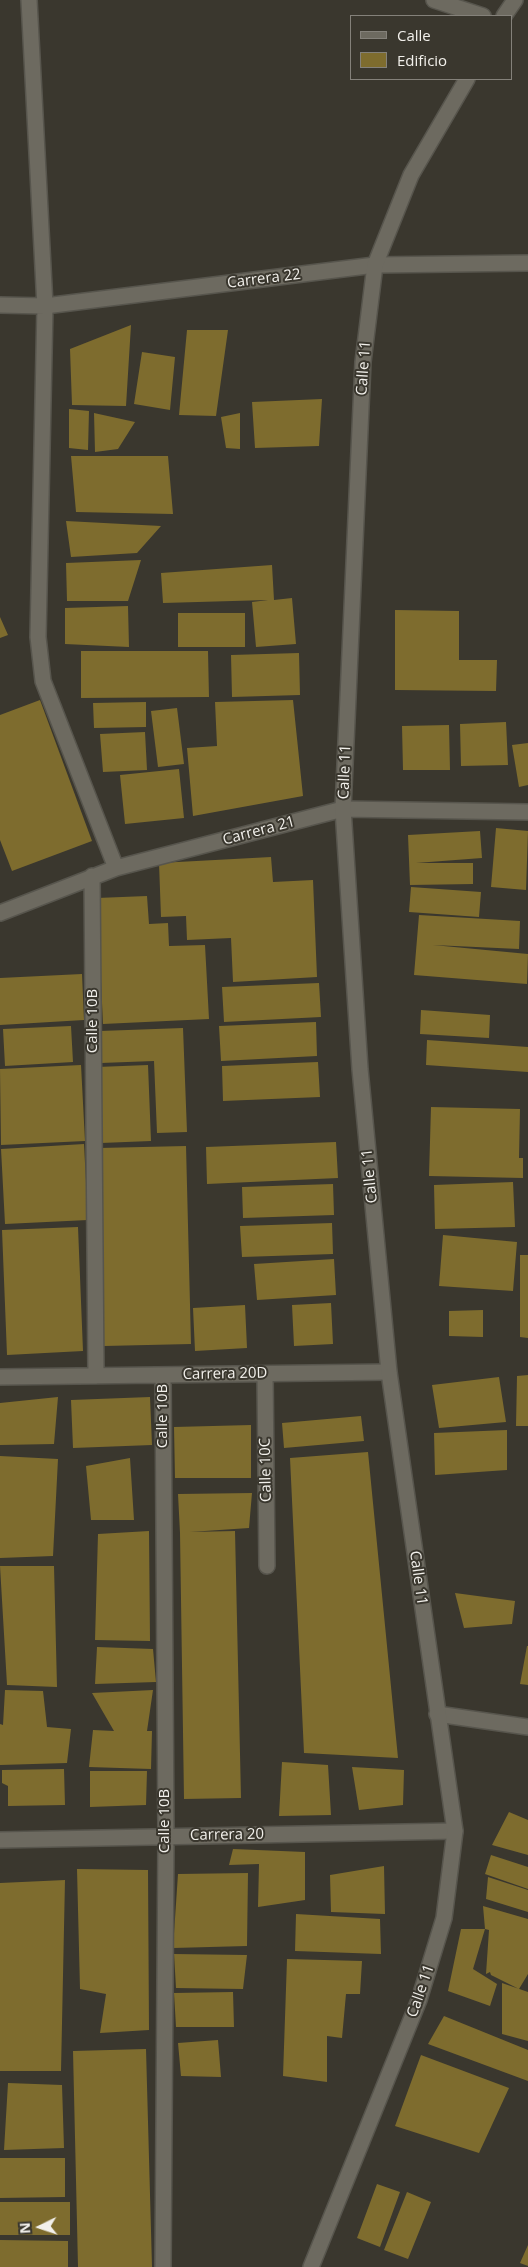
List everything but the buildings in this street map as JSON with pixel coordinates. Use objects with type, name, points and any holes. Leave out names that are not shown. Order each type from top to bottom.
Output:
[{"type":"street","points":[[29,0],[45,306],[38,637],[43,681],[116,868]]},
{"type":"street","points":[[434,0],[480,15]]},
{"type":"street","points":[[505,15],[516,0]]},
{"type":"street","name":"Calle 11","points":[[311,2267],[419,2000],[444,1918],[455,1831],[389,1372],[360,1069],[343,809],[363,362],[375,265],[411,175],[466,80]]},
{"type":"street","name":"Carrera 22","points":[[0,305],[45,306],[375,265],[528,263]]},
{"type":"street","name":"Carrera 21","points":[[0,913],[116,868],[343,809],[528,812]]},
{"type":"street","name":"Calle 10B","points":[[92,876],[96,1376]]},
{"type":"street","name":"Carrera 20D","points":[[0,1377],[389,1372]]},
{"type":"street","name":"Calle 10C","points":[[265,1374],[268,1566]]},
{"type":"street","name":"Calle 10B","points":[[163,1375],[166,1836],[163,2267]]},
{"type":"street","points":[[437,1714],[528,1727]]},
{"type":"street","name":"Carrera 20","points":[[0,1840],[455,1831]]}]
